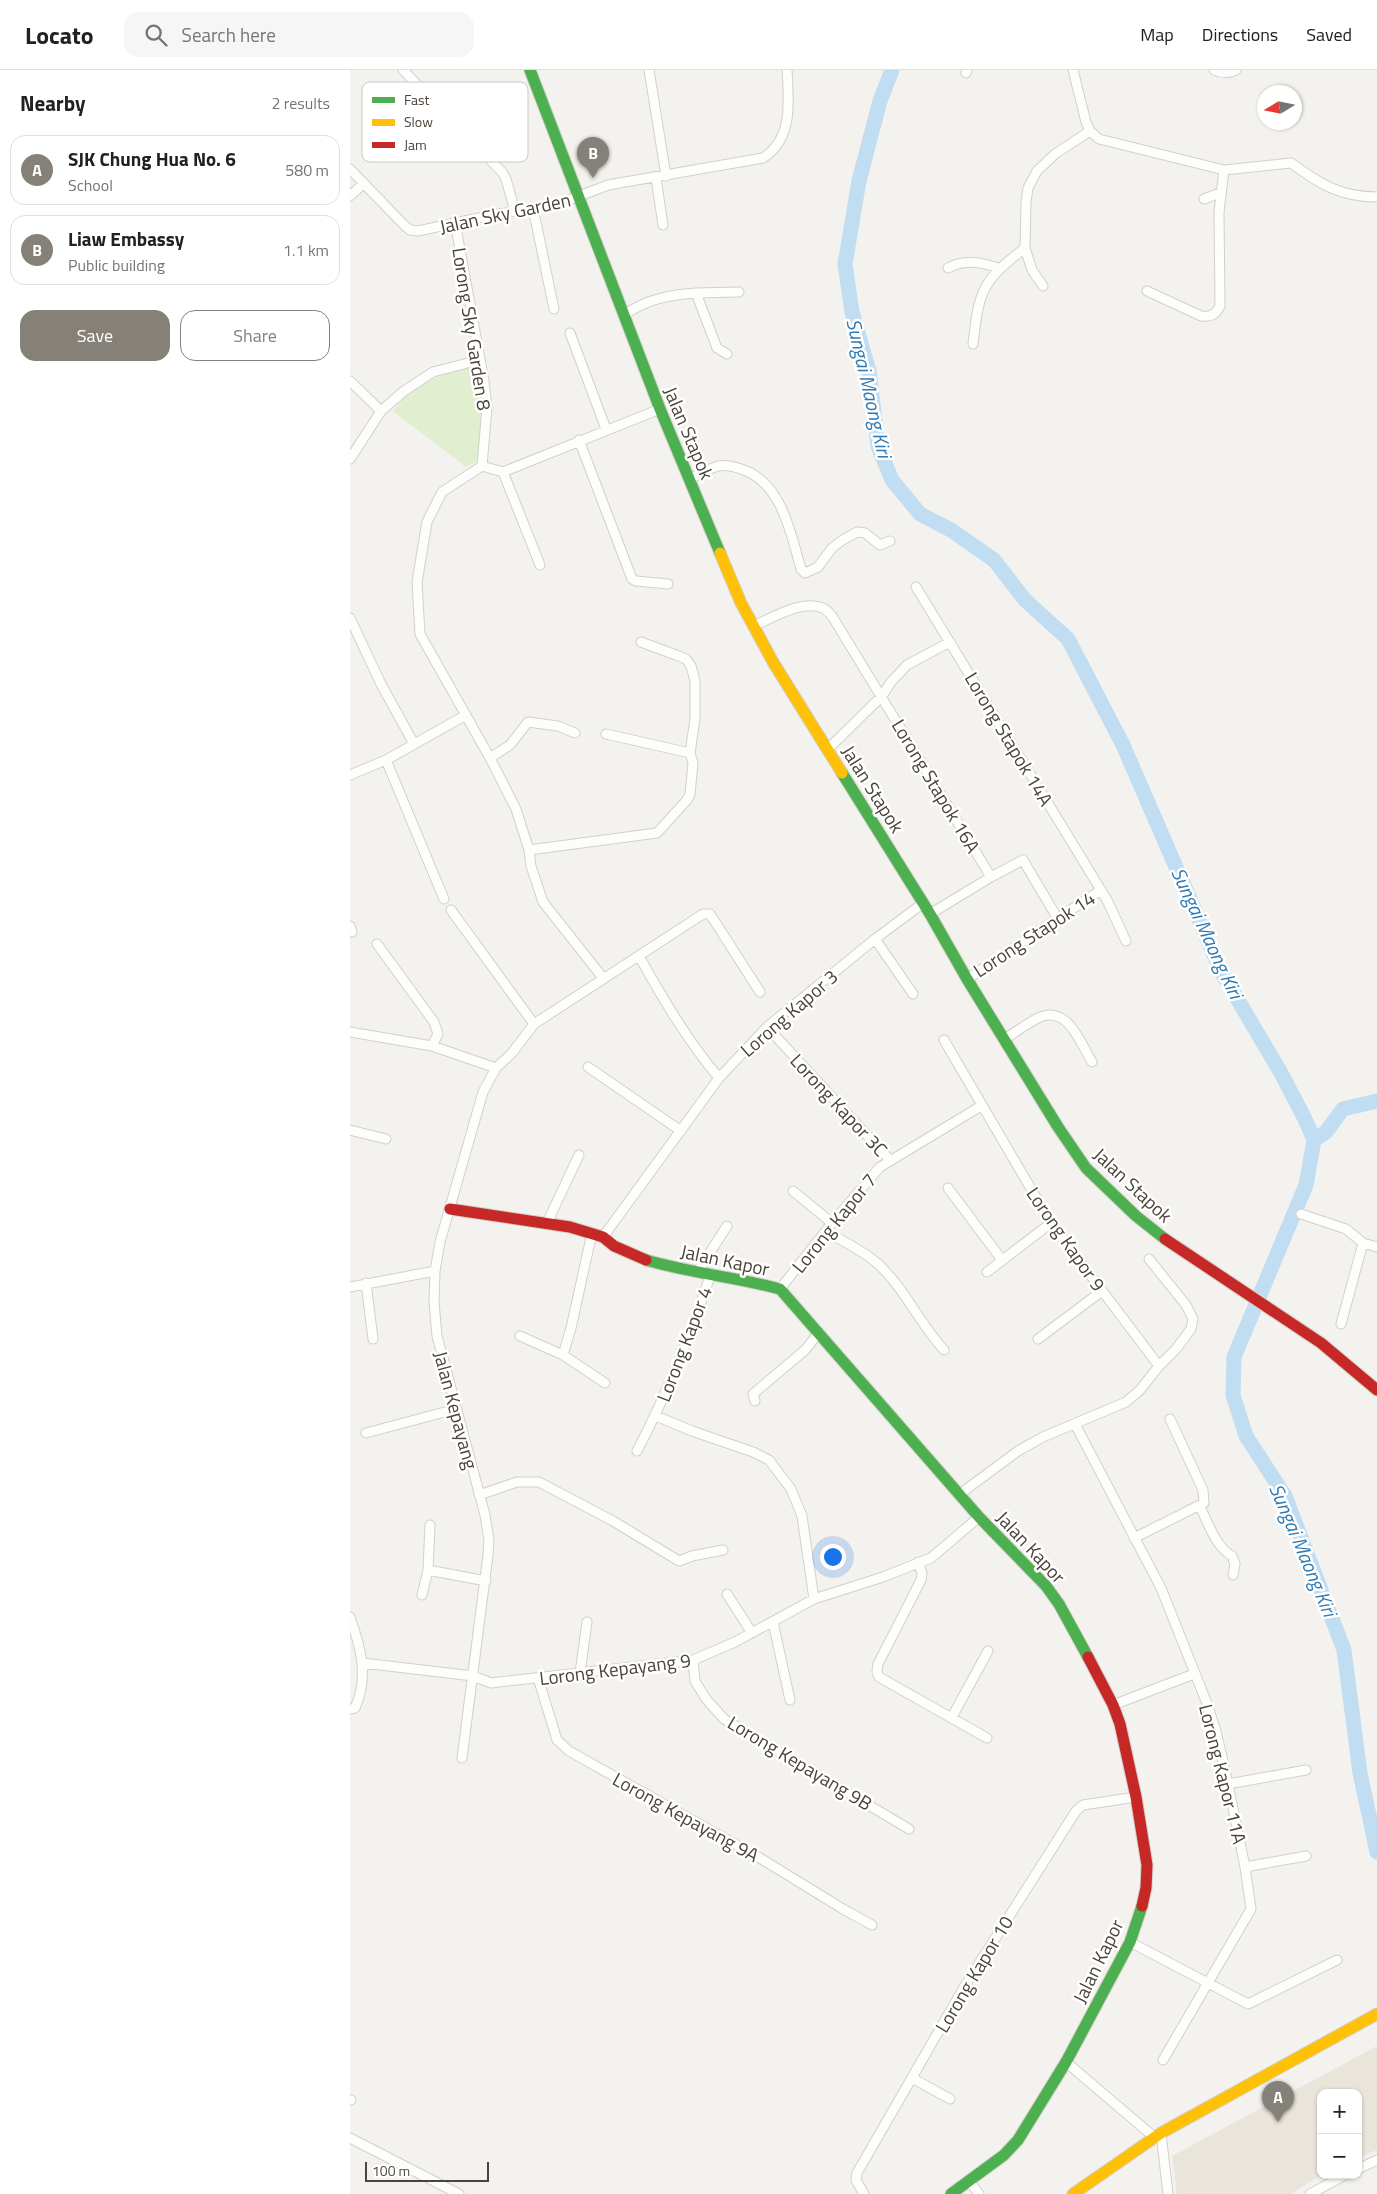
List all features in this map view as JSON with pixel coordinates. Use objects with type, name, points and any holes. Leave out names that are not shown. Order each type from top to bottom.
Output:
[{"type":"main road","name":"Jalan Stapok","points":[[530,70],[660,408],[729,578],[773,662],[922,904],[930,914],[1058,1127],[1086,1168],[1136,1216],[1174,1246],[1292,1322],[1321,1343],[1377,1390]]},
{"type":"main road","name":"Jalan Kapor","points":[[450,1209],[547,1223],[598,1235],[614,1246],[639,1258],[667,1266],[711,1273],[780,1289],[979,1517],[1046,1586],[1059,1604],[1113,1705],[1120,1724],[1145,1843],[1146,1888],[1130,1942],[1066,2062],[1018,2140],[1004,2155],[951,2194]]},
{"type":"main road","points":[[1073,2194],[1157,2135],[1377,2014]]},
{"type":"street","points":[[403,70],[415,82]]},
{"type":"street","points":[[649,70],[666,176]]},
{"type":"street","name":"Jalan Sky Garden","points":[[350,169],[410,230],[418,232],[455,222],[561,203],[608,185],[763,158],[779,144],[788,114],[787,70]]},
{"type":"street","points":[[1073,70],[1090,131],[1099,139],[1224,170],[1291,163],[1319,183],[1344,194],[1377,197]]},
{"type":"street","points":[[1214,70],[1231,72],[1236,70]]},
{"type":"street","points":[[1043,286],[1032,270],[1025,248],[1028,188],[1038,171],[1055,154],[1090,131]]},
{"type":"street","points":[[492,162],[502,172],[509,186],[515,211]]},
{"type":"street","points":[[1146,291],[1201,316],[1210,317],[1216,314],[1220,306],[1220,193],[1224,170]]},
{"type":"street","points":[[656,178],[663,225]]},
{"type":"street","points":[[350,196],[364,184]]},
{"type":"street","points":[[1204,199],[1220,193]]},
{"type":"street","points":[[533,208],[554,309]]},
{"type":"street","name":"Lorong Sky Garden 8","points":[[455,222],[487,407],[482,466]]},
{"type":"street","points":[[973,344],[980,300],[988,280],[998,268],[1025,248]]},
{"type":"street","points":[[948,268],[959,263],[970,262],[983,263],[998,268]]},
{"type":"street","points":[[624,315],[632,309],[663,296],[739,292]]},
{"type":"street","points":[[696,293],[717,348],[727,354]]},
{"type":"street","points":[[570,334],[606,429]]},
{"type":"street","points":[[350,459],[381,411],[404,391],[434,372],[479,360]]},
{"type":"street","points":[[350,381],[381,411]]},
{"type":"street","points":[[603,978],[543,902],[516,809],[490,758],[420,634],[417,582],[427,522],[442,492],[482,466],[503,472],[660,408]]},
{"type":"street","points":[[579,440],[632,579],[668,584]]},
{"type":"street","points":[[690,479],[717,466],[726,465],[749,472],[763,481],[776,497],[791,534],[801,569],[805,573],[818,567],[832,548],[857,532],[865,533],[880,545],[890,541]]},
{"type":"street","points":[[503,472],[540,565]]},
{"type":"street","name":"Lorong Stapok 14A","points":[[916,587],[1114,910],[1126,941]]},
{"type":"street","name":"Lorong Stapok 16A","points":[[755,625],[795,609],[809,606],[823,608],[832,616],[991,877]]},
{"type":"street","points":[[350,618],[381,684],[414,744]]},
{"type":"street","points":[[529,850],[657,833],[684,804],[690,794],[693,764],[690,753],[694,733],[695,710],[695,681],[691,666],[686,659],[676,654],[641,642]]},
{"type":"street","points":[[828,749],[882,696],[892,682],[908,666],[950,642]]},
{"type":"street","points":[[350,775],[386,760],[466,715]]},
{"type":"street","points":[[490,758],[510,745],[528,722],[558,726],[575,733]]},
{"type":"street","points":[[606,734],[690,753]]},
{"type":"street","points":[[386,760],[444,898]]},
{"type":"street","points":[[930,914],[1023,860],[1058,919]]},
{"type":"street","name":"Lorong Stapok 14","points":[[967,978],[1101,890]]},
{"type":"street","name":"Lorong Kapor 3","points":[[598,1235],[681,1130],[719,1078],[767,1027],[875,939],[922,904]]},
{"type":"street","points":[[451,910],[534,1024]]},
{"type":"street","name":"Jalan Kepayang","points":[[462,1758],[486,1581],[489,1540],[486,1515],[437,1336],[434,1302],[440,1242],[483,1092],[496,1068],[512,1053],[534,1024],[703,914],[710,914],[760,992]]},
{"type":"street","points":[[875,939],[913,994]]},
{"type":"street","points":[[377,944],[434,1022],[438,1034],[432,1046]]},
{"type":"street","points":[[639,956],[677,1022],[719,1078]]},
{"type":"street","points":[[1004,1039],[1038,1018],[1050,1015],[1060,1017],[1069,1023],[1092,1062]]},
{"type":"street","name":"Lorong Kapor 3C","points":[[767,1027],[890,1160]]},
{"type":"street","points":[[350,1032],[432,1046],[496,1068]]},
{"type":"street","name":"Lorong Kapor 9","points":[[944,1040],[1050,1223],[1159,1366]]},
{"type":"street","points":[[588,1067],[681,1130]]},
{"type":"street","name":"Lorong Kapor 7","points":[[780,1289],[872,1176],[890,1160],[981,1106]]},
{"type":"street","points":[[350,1130],[386,1139]]},
{"type":"street","points":[[547,1223],[579,1155]]},
{"type":"street","points":[[948,1188],[1002,1260]]},
{"type":"street","points":[[793,1191],[832,1223]]},
{"type":"street","points":[[1302,1214],[1346,1230],[1363,1243],[1377,1247]]},
{"type":"street","points":[[987,1272],[1050,1223]]},
{"type":"street","points":[[698,1271],[727,1226]]},
{"type":"street","points":[[827,1232],[863,1252],[878,1264],[891,1278],[932,1337],[944,1350]]},
{"type":"street","points":[[563,1355],[598,1235]]},
{"type":"street","points":[[1341,1324],[1363,1243]]},
{"type":"street","points":[[960,1494],[998,1464],[1043,1437],[1126,1402],[1140,1390],[1159,1366],[1176,1349],[1194,1324],[1186,1305],[1149,1259]]},
{"type":"street","points":[[350,1287],[436,1271]]},
{"type":"street","name":"Lorong Kapor 4","points":[[637,1451],[656,1416],[696,1317],[711,1273]]},
{"type":"street","points":[[366,1283],[373,1339]]},
{"type":"street","points":[[1038,1339],[1102,1291]]},
{"type":"street","points":[[755,1401],[753,1394],[805,1350],[818,1334]]},
{"type":"street","points":[[520,1336],[563,1355],[605,1383]]},
{"type":"street","points":[[366,1433],[456,1409]]},
{"type":"street","name":"Lorong Kapor 4","points":[[656,1416],[692,1431],[753,1452],[769,1460],[791,1489],[802,1516],[814,1599]]},
{"type":"street","points":[[1134,1538],[1204,1504],[1203,1490],[1170,1419]]},
{"type":"street","name":"Lorong Kapor 11A","points":[[1075,1424],[1161,1588],[1216,1731],[1245,1867],[1249,1913],[1164,2060]]},
{"type":"street","points":[[479,1495],[516,1482],[539,1482],[613,1521],[679,1561],[692,1556],[724,1550]]},
{"type":"street","points":[[1200,1507],[1219,1544],[1224,1551],[1232,1556],[1235,1564],[1233,1575]]},
{"type":"street","name":"Lorong Kepayang 9","points":[[364,1663],[472,1676],[491,1683],[694,1660],[752,1633],[814,1599],[883,1577],[936,1554],[979,1517]]},
{"type":"street","points":[[422,1595],[428,1570],[430,1525]]},
{"type":"street","points":[[918,1562],[922,1573],[921,1580],[878,1664],[877,1672],[879,1677],[987,1738]]},
{"type":"street","points":[[428,1570],[486,1581]]},
{"type":"street","points":[[727,1594],[752,1633]]},
{"type":"street","points":[[350,1617],[360,1643],[364,1663],[360,1692],[352,1709]]},
{"type":"street","points":[[580,1673],[587,1622]]},
{"type":"street","points":[[772,1622],[790,1700]]},
{"type":"street","points":[[952,1717],[988,1651]]},
{"type":"street","name":"Lorong Kepayang 9B","points":[[694,1660],[694,1681],[706,1699],[724,1719],[910,1829]]},
{"type":"street","points":[[1113,1705],[1194,1674]]},
{"type":"street","name":"Lorong Kepayang 9A","points":[[538,1678],[557,1740],[568,1750],[760,1858],[843,1909],[872,1924]]},
{"type":"street","points":[[1228,1784],[1306,1770]]},
{"type":"street","name":"Lorong Kapor 10","points":[[864,2194],[856,2180],[857,2173],[963,1988],[1076,1811],[1084,1805],[1136,1797]]},
{"type":"street","points":[[1245,1867],[1306,1856]]},
{"type":"street","points":[[1130,1942],[1248,2004],[1337,1960]]},
{"type":"street","points":[[1066,2062],[1157,2135],[1168,2194]]},
{"type":"street","points":[[912,2078],[950,2098]]},
{"type":"street","points":[[350,2138],[459,2194]]},
{"type":"street","points":[[1362,2168],[1376,2164]]},
{"type":"street","points":[[1310,2194],[1338,2179]]},
{"type":"street","points":[[969,2181],[979,2194]]},
{"type":"shaded area","points":[[1377,2046],[1377,2150],[1362,2157],[1362,2089],[1317,2089],[1317,2178],[1291,2194],[1177,2194],[1172,2156]]},
{"type":"green space","points":[[469,368],[480,378],[484,407],[478,461],[466,467],[393,411],[410,393],[426,382]]},
{"type":"waterway","name":"Sungai Maong Kiri","points":[[892,70],[880,101],[859,181],[845,264],[852,312],[869,371],[878,446],[892,480],[920,514],[951,530],[994,560],[1025,600],[1068,639],[1123,745],[1222,973],[1281,1073],[1314,1140],[1306,1185],[1234,1357],[1233,1395],[1246,1436],[1285,1496],[1344,1650],[1360,1773],[1377,1852]]},
{"type":"waterway","points":[[1314,1140],[1326,1132],[1343,1109],[1377,1101]]},
{"type":"traffic: fast","points":[[530,70],[660,409],[720,553]]},
{"type":"traffic: fast","points":[[842,773],[930,914],[967,979],[1058,1127],[1086,1168],[1136,1216],[1165,1239]]},
{"type":"traffic: fast","points":[[646,1260],[780,1289],[979,1517],[1046,1586],[1059,1604],[1088,1657]]},
{"type":"traffic: fast","points":[[951,2194],[1004,2155],[1018,2140],[1066,2062],[1130,1942],[1142,1906]]},
{"type":"traffic: slow","points":[[720,553],[741,603],[773,662],[842,773]]},
{"type":"traffic: slow","points":[[1073,2194],[1161,2133],[1377,2014]]},
{"type":"traffic: jam","points":[[450,1209],[570,1227],[603,1237],[614,1246],[646,1260]]},
{"type":"traffic: jam","points":[[1165,1239],[1321,1343],[1377,1390]]},
{"type":"traffic: jam","points":[[1088,1657],[1113,1705],[1120,1724],[1136,1797],[1147,1865],[1146,1888],[1142,1906]]},
{"type":"place","name":"Liaw Embassy","points":[[593,178]]},
{"type":"place","name":"SJK Chung Hua No. 6","points":[[1278,2122]]}]
